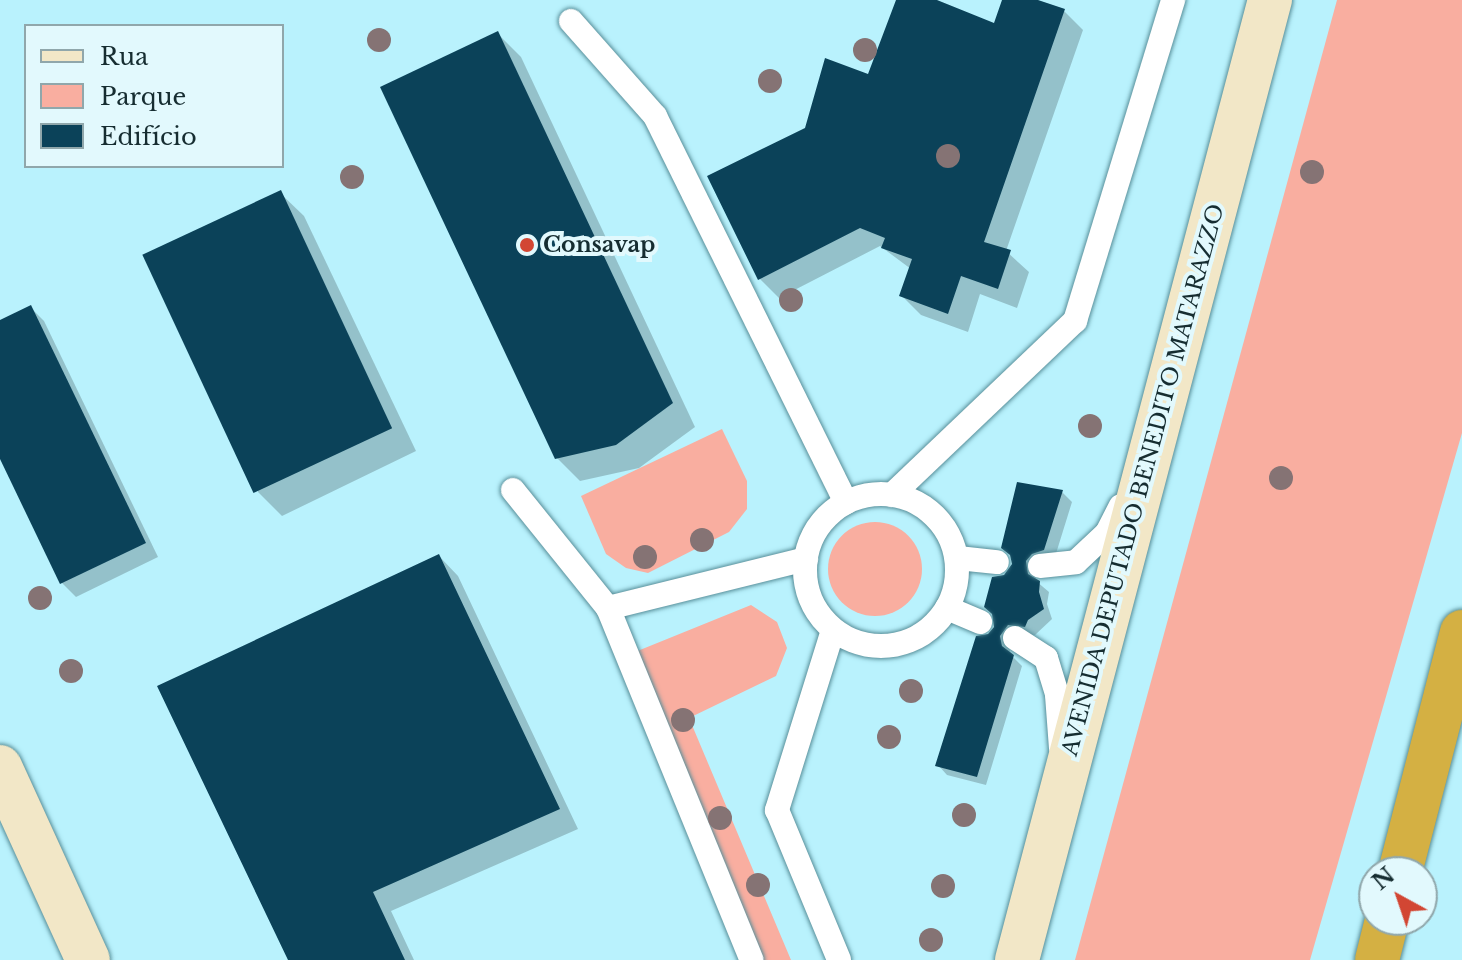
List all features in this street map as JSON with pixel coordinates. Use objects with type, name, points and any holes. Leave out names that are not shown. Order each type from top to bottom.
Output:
[{"type":"highway","points":[[1404,856],[1462,632]]},
{"type":"highway","points":[[1377,960],[1383,936]]},
{"type":"main road","name":"AVENIDA DEPUTADO BENEDITO MATARAZZO","points":[[1017,960],[1270,0]]},
{"type":"main road","points":[[0,767],[88,960]]},
{"type":"lane","points":[[892,495],[1075,321],[1173,0]]},
{"type":"lane","points":[[571,21],[655,116],[846,502]]},
{"type":"lane","points":[[1040,566],[1076,562],[1107,533],[1152,448]]},
{"type":"lane","points":[[513,490],[608,608],[752,960]]},
{"type":"lane","points":[[868,494],[892,495],[917,502],[934,515],[949,534],[958,558],[956,583],[947,608],[930,628],[908,641],[869,644],[833,630],[816,610],[806,585],[806,559],[812,536],[826,517],[846,502],[868,494]]},
{"type":"lane","points":[[958,558],[997,562]]},
{"type":"lane","points":[[608,608],[806,559]]},
{"type":"lane","points":[[947,608],[980,622]]},
{"type":"lane","points":[[833,630],[777,810],[839,960]]},
{"type":"lane","points":[[1015,638],[1046,658],[1057,695],[1063,783]]},
{"type":"green space","points":[[1337,0],[1462,0],[1462,433],[1310,960],[1075,960]]},
{"type":"green space","points":[[722,429],[747,481],[747,509],[729,532],[648,573],[626,568],[606,554],[581,496]]},
{"type":"green space","points":[[875,522],[893,526],[908,536],[918,551],[922,569],[918,587],[908,602],[893,612],[875,616],[857,612],[842,602],[832,587],[828,569],[832,551],[842,536],[857,526]]},
{"type":"green space","points":[[751,605],[777,622],[787,648],[776,676],[689,718],[791,960],[761,960],[635,652]]},
{"type":"building","points":[[896,0],[937,0],[994,23],[1002,0],[1038,0],[1065,9],[984,242],[1011,250],[998,289],[961,276],[948,314],[899,296],[912,259],[881,248],[885,238],[860,228],[758,280],[707,176],[805,128],[825,58],[868,74]]},
{"type":"building","name":"Consavap","points":[[498,31],[673,403],[616,445],[555,459],[380,87]]},
{"type":"building","points":[[281,190],[392,428],[253,493],[142,255]]},
{"type":"building","points":[[31,305],[146,543],[60,584],[0,459],[0,320]]},
{"type":"building","points":[[1017,482],[1063,490],[1044,550],[1032,554],[1026,561],[1028,574],[1040,581],[1039,592],[1044,609],[1028,620],[1025,627],[1008,625],[1000,636],[1002,646],[1014,655],[977,777],[935,766],[976,636],[988,634],[994,627],[992,614],[984,607],[992,577],[1004,575],[1012,564],[1010,555],[1001,548]]},
{"type":"building","points":[[439,554],[560,809],[373,892],[405,960],[288,960],[157,686]]},
{"type":"place","name":"Consavap","points":[[527,245]]}]
